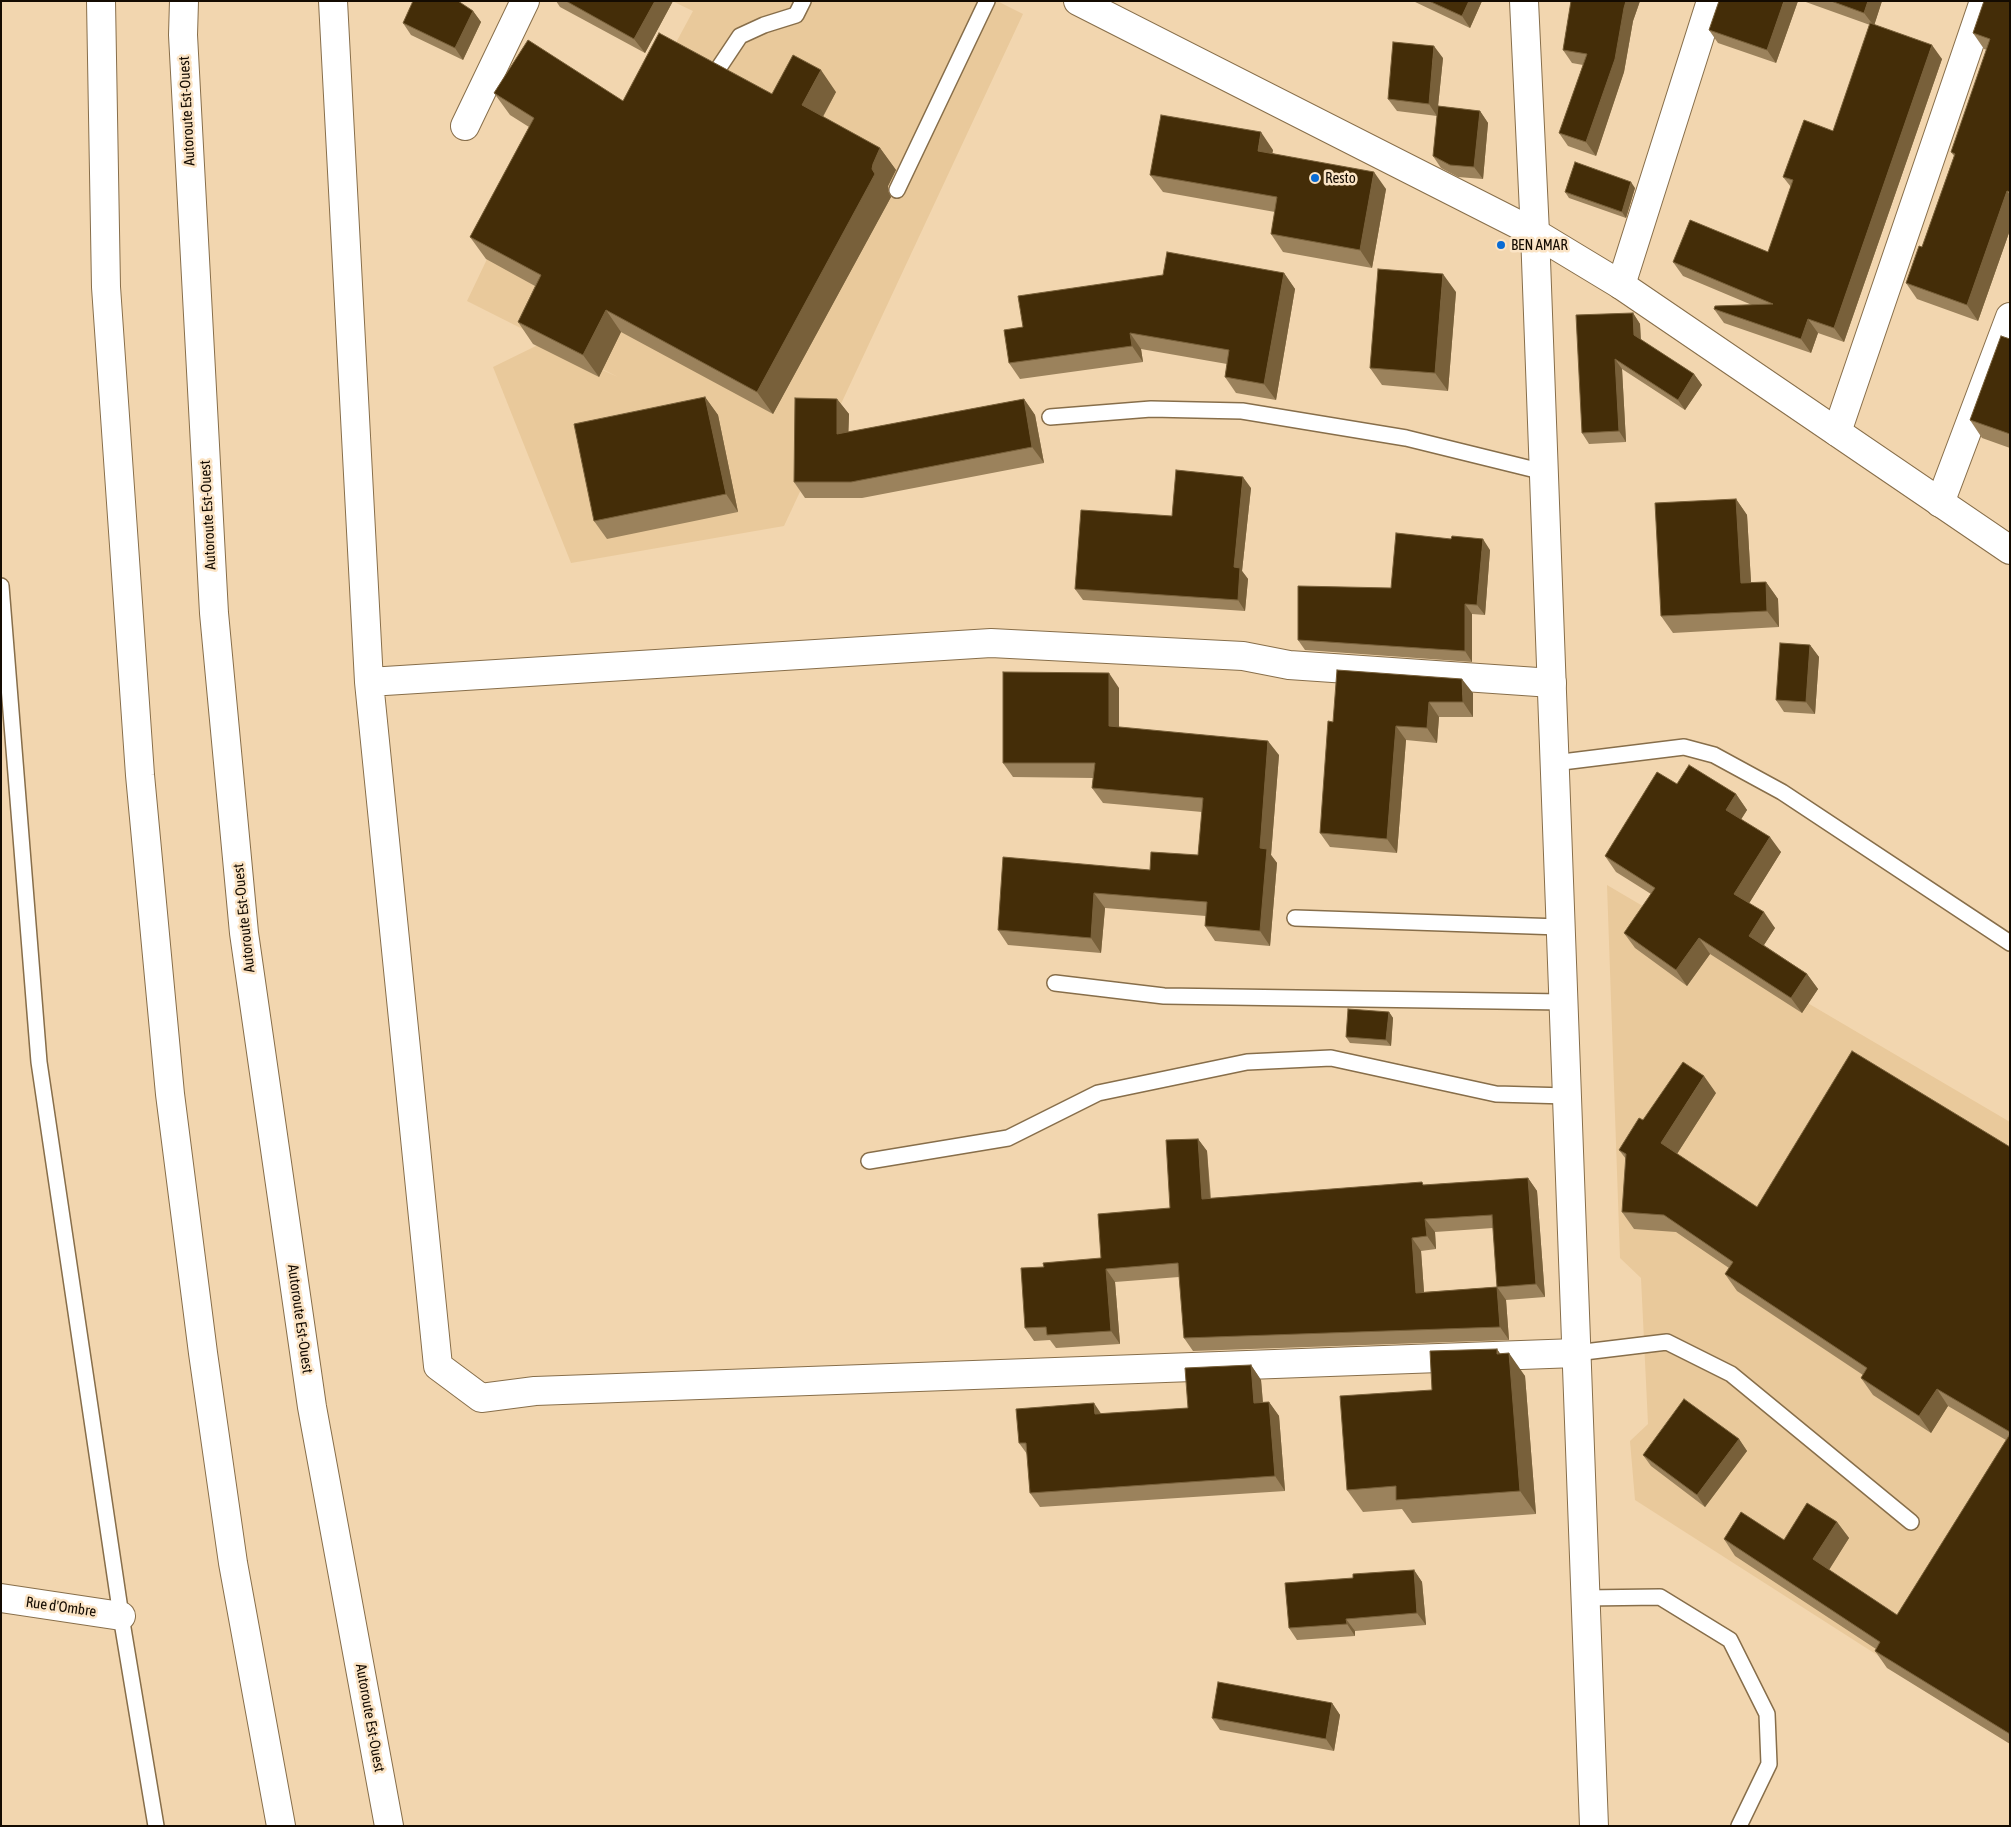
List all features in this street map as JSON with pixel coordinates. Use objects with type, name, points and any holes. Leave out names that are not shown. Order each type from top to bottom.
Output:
[{"type":"main road","points":[[102,1],[106,287],[140,775],[170,1084],[203,1353],[233,1563],[280,1826]]},
{"type":"main road","name":"Autoroute Est-Ouest","points":[[184,1],[183,35],[214,613],[244,934],[312,1407],[390,1826]]},
{"type":"main road","points":[[333,1],[369,682],[438,1366],[481,1398],[535,1391],[1576,1353]]},
{"type":"main road","points":[[465,126],[524,1]]},
{"type":"main road","points":[[1078,1],[1535,233],[1621,286],[2010,550]]},
{"type":"main road","points":[[1524,1],[1535,233],[1594,1826]]},
{"type":"main road","points":[[1621,286],[1711,1]]},
{"type":"main road","points":[[1837,432],[1984,1]]},
{"type":"main road","points":[[1940,503],[2010,316]]},
{"type":"main road","points":[[369,682],[991,643],[1244,656],[1289,665],[1552,683]]},
{"type":"main road","name":"Rue d'Ombre","points":[[1,1598],[121,1616]]},
{"type":"lane","points":[[720,66],[740,36],[764,25],[796,15],[803,1]]},
{"type":"lane","points":[[897,190],[986,1]]},
{"type":"lane","points":[[1050,417],[1151,409],[1242,411],[1406,438],[1544,472]]},
{"type":"lane","points":[[1,586],[39,1062],[121,1616],[156,1826]]},
{"type":"lane","points":[[1554,763],[1684,747],[1714,755],[1782,792],[2010,943]]},
{"type":"lane","points":[[1295,918],[1560,927]]},
{"type":"lane","points":[[1055,983],[1164,996],[1563,1002]]},
{"type":"lane","points":[[869,1161],[1008,1138],[1098,1093],[1247,1062],[1331,1058],[1496,1094],[1567,1096]]},
{"type":"lane","points":[[1576,1353],[1667,1342],[1731,1374],[1911,1522]]},
{"type":"lane","points":[[1585,1598],[1660,1597],[1730,1640],[1767,1714],[1769,1764],[1739,1826]]},
{"type":"shaded area","points":[[672,1],[997,1],[1023,14],[784,526],[571,563],[493,367],[542,343],[618,377],[467,301],[532,165],[594,195],[693,11]]},
{"type":"shaded area","points":[[1607,885],[2010,1122],[2010,1740],[1635,1500],[1630,1441],[1648,1424],[1641,1278],[1620,1258]]},
{"type":"building","points":[[413,1],[458,1],[473,11],[455,48],[403,23]]},
{"type":"building","points":[[566,1],[655,1],[634,39]]},
{"type":"building","points":[[1429,1],[1469,1],[1462,16]]},
{"type":"building","points":[[1571,1],[1626,1],[1615,59],[1586,142],[1559,133],[1587,54],[1563,50]]},
{"type":"building","points":[[1719,1],[1784,1],[1767,50],[1709,30]]},
{"type":"building","points":[[1831,1],[1868,1],[1864,13]]},
{"type":"building","points":[[1984,1],[2010,1],[2010,192],[2007,191],[1967,305],[1906,283],[1919,246],[1922,247],[1955,154],[1951,152],[1990,39],[1973,33]]},
{"type":"building","points":[[1870,23],[1932,45],[1834,328],[1808,319],[1801,339],[1714,309],[1715,306],[1773,304],[1673,262],[1690,220],[1768,252],[1793,180],[1783,177],[1804,120],[1833,131]]},
{"type":"building","points":[[659,33],[772,94],[793,55],[821,70],[802,105],[880,148],[872,169],[875,174],[757,392],[606,310],[583,355],[518,322],[541,275],[470,237],[534,118],[494,93],[528,40],[623,101]]},
{"type":"building","points":[[1393,42],[1434,46],[1429,104],[1388,99]]},
{"type":"building","points":[[1438,106],[1480,111],[1474,167],[1450,165],[1433,156]]},
{"type":"building","points":[[1161,115],[1261,132],[1258,151],[1374,172],[1360,250],[1271,234],[1277,197],[1150,175]]},
{"type":"building","points":[[1575,162],[1631,182],[1622,212],[1565,192]]},
{"type":"building","points":[[1167,252],[1284,273],[1264,384],[1225,377],[1229,350],[1130,333],[1132,346],[1009,363],[1004,330],[1023,327],[1018,296],[1163,275]]},
{"type":"building","points":[[1378,269],[1443,274],[1435,373],[1370,368]]},
{"type":"building","points":[[1633,313],[1634,335],[1694,374],[1678,400],[1615,359],[1619,431],[1582,433],[1576,315]]},
{"type":"building","points":[[2001,336],[2010,339],[2010,434],[1970,420]]},
{"type":"building","points":[[705,397],[726,494],[594,521],[574,424]]},
{"type":"building","points":[[795,398],[837,399],[837,434],[1024,399],[1032,447],[851,482],[794,482]]},
{"type":"building","points":[[1176,470],[1243,477],[1234,567],[1240,568],[1238,600],[1075,589],[1081,510],[1172,516]]},
{"type":"building","points":[[1736,499],[1741,583],[1766,582],[1767,611],[1661,616],[1655,503]]},
{"type":"building","points":[[1396,533],[1451,539],[1452,536],[1483,539],[1477,605],[1465,604],[1465,651],[1298,640],[1298,586],[1391,588]]},
{"type":"building","points":[[1780,643],[1810,645],[1806,702],[1776,700]]},
{"type":"building","points":[[1337,670],[1462,679],[1463,702],[1429,702],[1427,728],[1396,726],[1387,839],[1320,833],[1328,721],[1333,722]]},
{"type":"building","points":[[1003,672],[1109,673],[1109,726],[1268,741],[1260,848],[1267,849],[1260,931],[1205,926],[1207,902],[1094,893],[1091,938],[998,930],[1003,857],[1150,870],[1151,852],[1198,855],[1203,798],[1092,788],[1095,763],[1003,763]]},
{"type":"building","points":[[1689,765],[1736,794],[1726,810],[1770,837],[1734,894],[1764,912],[1749,936],[1807,974],[1791,998],[1699,938],[1676,970],[1624,933],[1655,888],[1605,856],[1657,772],[1677,784]]},
{"type":"building","points":[[1348,1009],[1389,1012],[1386,1040],[1346,1037]]},
{"type":"building","points":[[1852,1051],[2010,1147],[2010,1432],[1937,1389],[1919,1416],[1861,1378],[1867,1368],[1725,1274],[1733,1262],[1664,1215],[1622,1212],[1626,1154],[1619,1150],[1639,1118],[1643,1120],[1683,1062],[1704,1076],[1661,1143],[1757,1207]]},
{"type":"building","points":[[1198,1139],[1202,1199],[1422,1182],[1423,1185],[1528,1178],[1536,1284],[1497,1287],[1500,1327],[1184,1338],[1178,1263],[1106,1269],[1111,1331],[1047,1335],[1046,1327],[1025,1328],[1021,1268],[1044,1267],[1043,1263],[1101,1258],[1098,1214],[1170,1208],[1166,1140]],"holes":[[[1492,1215],[1497,1287],[1416,1293],[1412,1238],[1427,1236],[1425,1219]]]},
{"type":"building","points":[[1497,1349],[1497,1354],[1509,1353],[1520,1491],[1396,1500],[1396,1486],[1347,1490],[1340,1396],[1432,1390],[1430,1351]]},
{"type":"building","points":[[1251,1365],[1254,1403],[1269,1402],[1275,1476],[1030,1493],[1026,1443],[1019,1443],[1016,1409],[1094,1403],[1095,1414],[1188,1408],[1185,1368]]},
{"type":"building","points":[[1684,1399],[1739,1439],[1697,1495],[1643,1455]]},
{"type":"building","points":[[2010,1434],[2010,1734],[1875,1651],[1880,1642],[1724,1539],[1741,1512],[1784,1540],[1807,1503],[1837,1522],[1813,1559],[1897,1615]]},
{"type":"building","points":[[1414,1570],[1417,1613],[1346,1619],[1347,1624],[1289,1628],[1285,1583],[1353,1578],[1353,1574]]},
{"type":"building","points":[[1218,1682],[1332,1703],[1326,1739],[1212,1718]]},
{"type":"place","name":"Resto","points":[[1315,178]]},
{"type":"place","name":"BEN AMAR","points":[[1501,245]]}]
